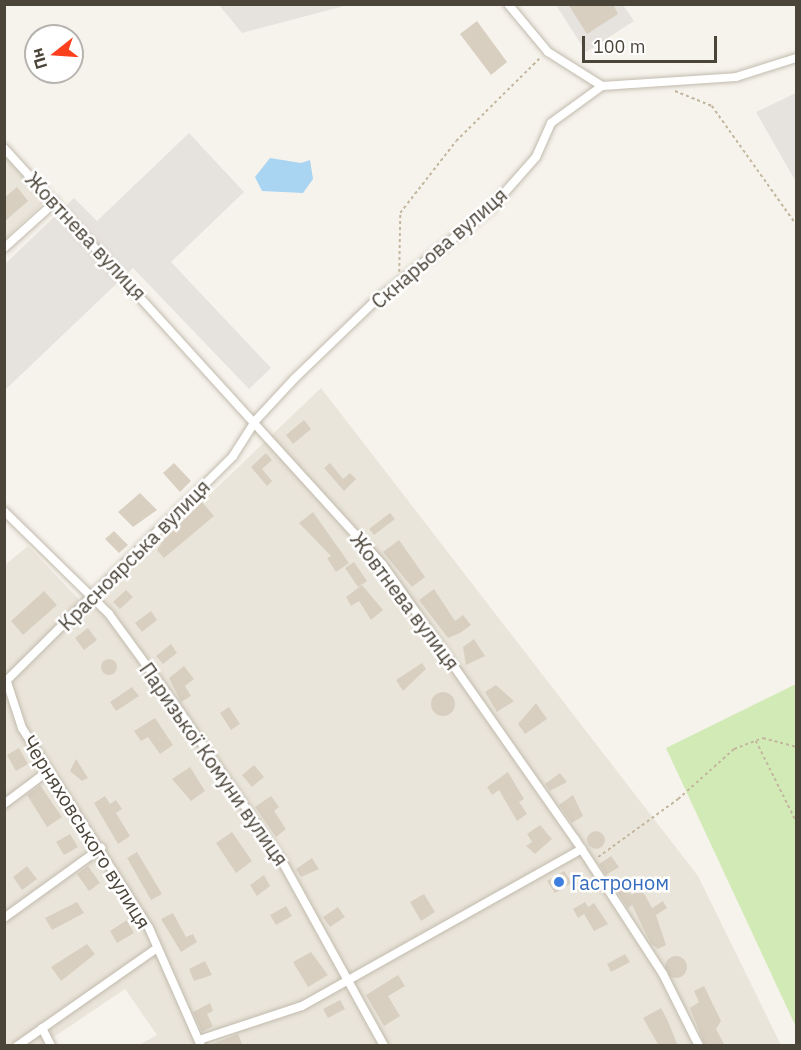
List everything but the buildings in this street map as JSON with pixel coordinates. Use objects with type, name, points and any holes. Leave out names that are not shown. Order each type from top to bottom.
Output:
[{"type":"street","points":[[508,4],[548,51],[602,86],[633,80],[663,86],[736,77],[796,58]]},
{"type":"street","name":"Скнарьова вулиця","points":[[256,420],[399,282],[491,208],[536,157],[552,123],[602,86]]},
{"type":"street","name":"Жовтнева вулиця","points":[[4,148],[256,420],[383,565],[582,849],[663,974],[699,1046]]},
{"type":"street","points":[[4,248],[55,202]]},
{"type":"street","name":"Красноярська вулиця","points":[[6,682],[232,456],[256,420]]},
{"type":"street","name":"Паризької Комуни вулиця","points":[[4,511],[92,598],[174,703],[248,812],[352,981],[384,1046]]},
{"type":"street","name":"Черняховського вулиця","points":[[6,682],[22,728],[48,771],[101,848],[157,948],[200,1043]]},
{"type":"street","points":[[4,804],[48,771]]},
{"type":"street","points":[[4,918],[101,848]]},
{"type":"street","points":[[200,1043],[302,1006],[352,981],[582,849]]},
{"type":"street","points":[[17,1046],[157,948]]},
{"type":"street","points":[[42,1028],[51,1046]]},
{"type":"path","points":[[399,282],[400,213],[456,141],[548,51]]},
{"type":"path","points":[[663,86],[712,106],[796,224]]},
{"type":"path","points":[[756,740],[796,820]]},
{"type":"path","points":[[590,863],[678,799],[734,749],[756,740],[796,747]]},
{"type":"shaded area","points":[[219,5],[348,5],[242,33]]},
{"type":"shaded area","points":[[556,5],[623,5],[634,21],[586,52]]},
{"type":"shaded area","points":[[796,93],[796,182],[756,112]]},
{"type":"shaded area","points":[[189,133],[244,192],[171,262],[271,368],[249,389],[133,268],[5,390],[5,264],[74,198],[97,221]]},
{"type":"shaded area","points":[[5,156],[45,201],[5,239]]},
{"type":"shaded area","points":[[321,388],[698,876],[781,1045],[139,1045],[157,1035],[125,989],[42,1045],[5,1046],[5,565],[28,546],[89,610]]},
{"type":"green space","points":[[796,684],[796,1027],[666,748]]},
{"type":"water","points":[[270,158],[301,163],[310,160],[313,179],[303,193],[262,191],[255,177]]},
{"type":"place","name":"Гастроном","points":[[559,882]]}]
